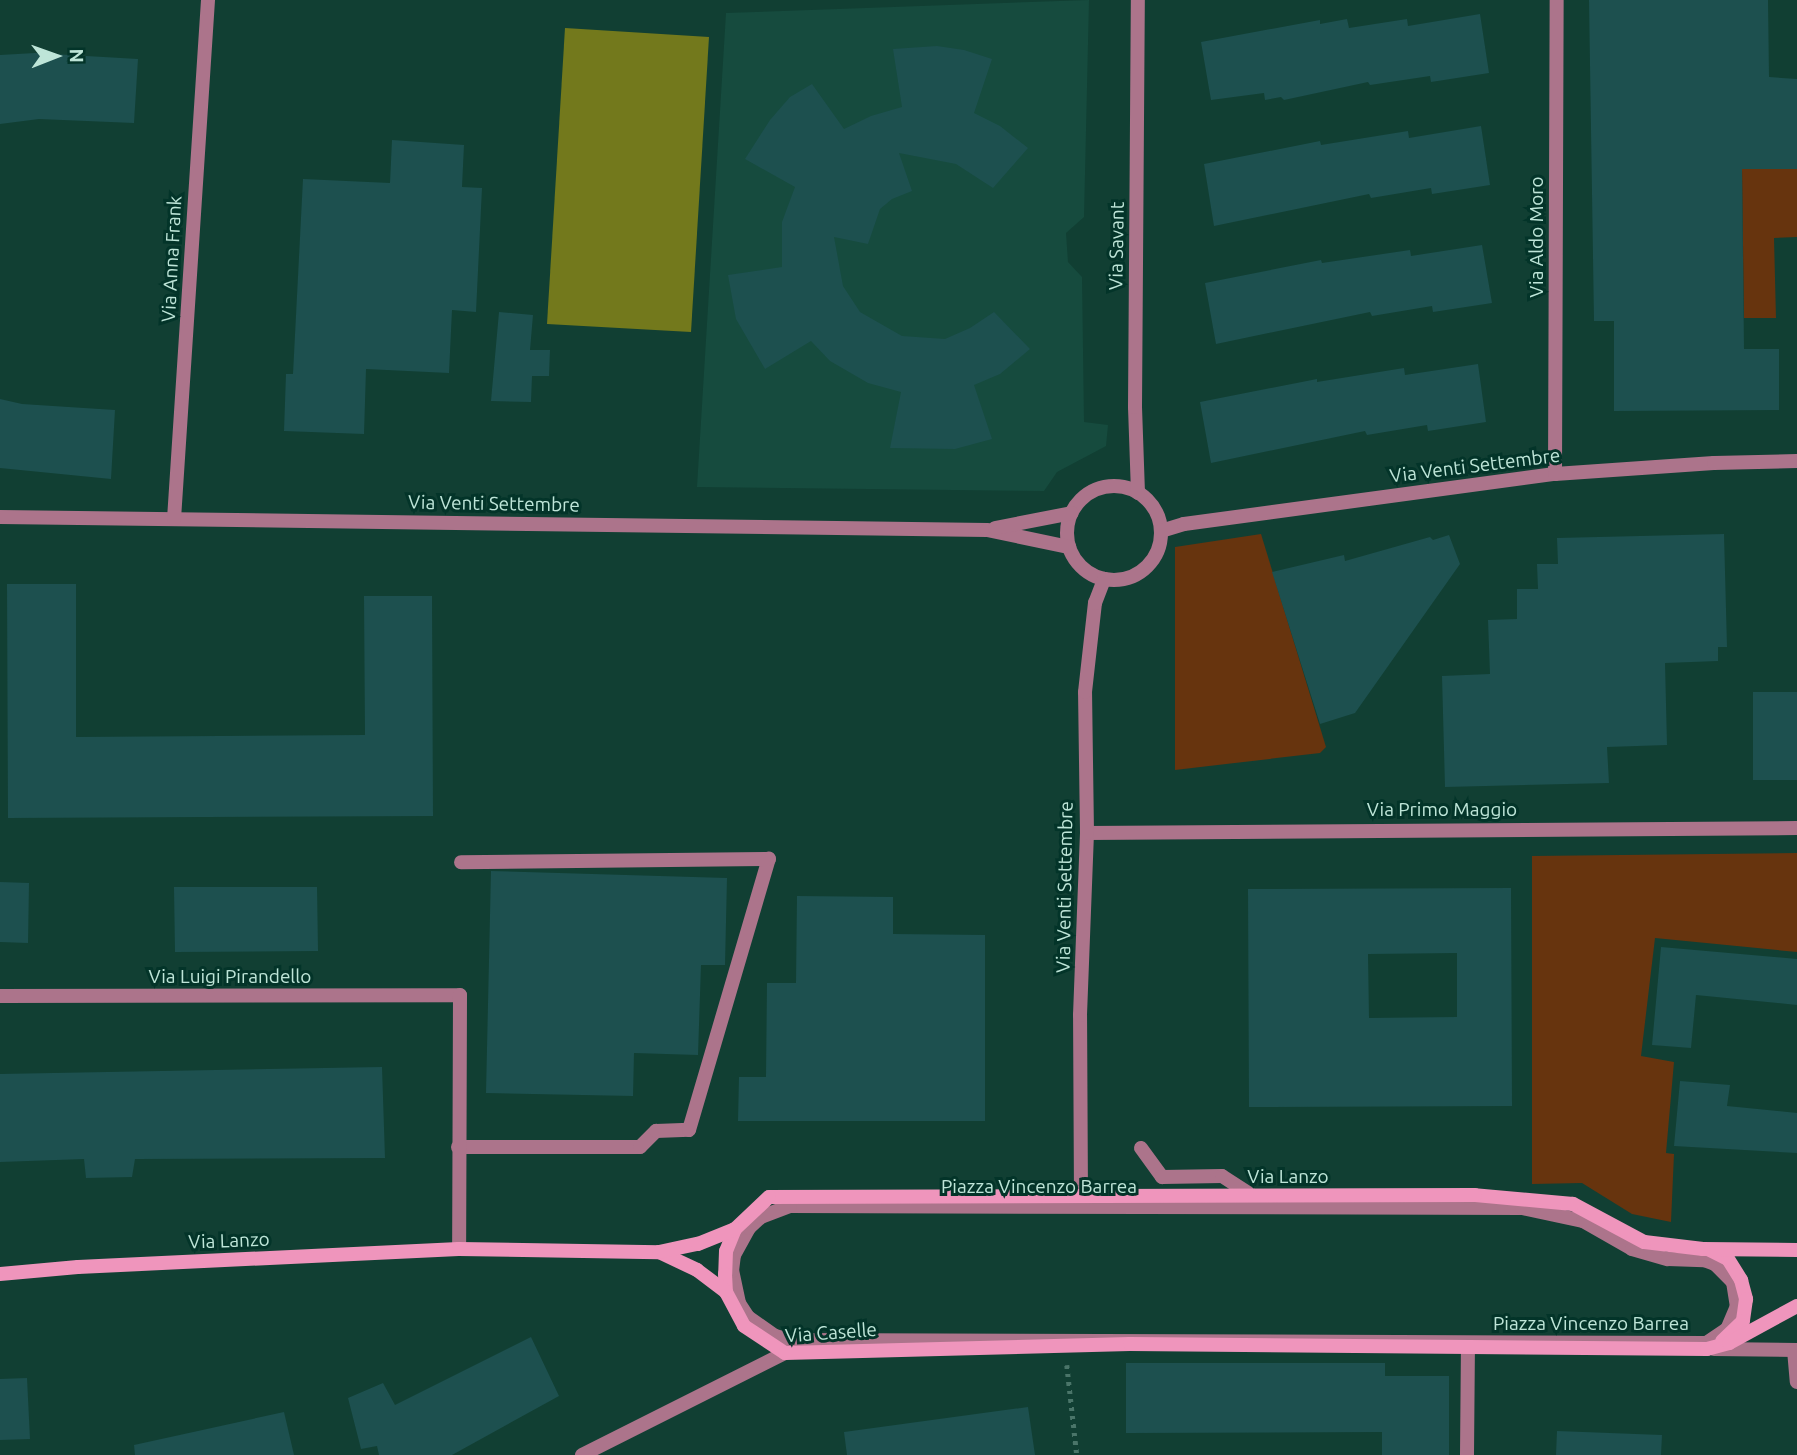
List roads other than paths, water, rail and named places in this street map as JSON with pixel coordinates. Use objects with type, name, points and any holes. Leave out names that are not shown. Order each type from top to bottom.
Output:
[{"type":"street","name":"Via Anna Frank","points":[[174,520],[208,0]]},
{"type":"street","name":"Via Savant","points":[[1138,0],[1135,407],[1138,493]]},
{"type":"street","name":"Via Aldo Moro","points":[[1555,474],[1557,0]]},
{"type":"street","name":"Via Venti Settembre","points":[[1161,531],[1184,524],[1555,474],[1797,461]]},
{"type":"street","points":[[1124,487],[1138,493],[1157,516],[1161,531],[1153,558],[1144,569],[1118,580],[1090,574],[1080,566],[1069,547],[1068,527],[1072,513],[1081,500],[1101,489],[1124,487]]},
{"type":"street","name":"Via Venti Settembre","points":[[987,530],[1072,513]]},
{"type":"street","name":"Via Venti Settembre","points":[[0,517],[987,530],[1069,547]]},
{"type":"street","name":"Via Venti Settembre","points":[[1081,1197],[1080,1016],[1087,833],[1085,692],[1095,603],[1104,579]]},
{"type":"street","name":"Via Primo Maggio","points":[[1087,833],[1797,828]]},
{"type":"street","points":[[459,1249],[458,1147],[640,1147],[656,1131],[689,1130],[769,859],[461,862]]},
{"type":"street","name":"Via Luigi Pirandello","points":[[0,996],[460,995],[458,1147]]},
{"type":"street","points":[[1141,1148],[1162,1177],[1222,1176],[1253,1196]]},
{"type":"street","name":"Via Lanzo","points":[[0,1273],[459,1249],[659,1252],[698,1244],[735,1229],[769,1197],[1475,1195],[1573,1204],[1644,1242],[1708,1249],[1797,1250]]},
{"type":"street","name":"Piazza Vincenzo Barrea","points":[[790,1206],[1522,1208],[1583,1221],[1632,1249],[1668,1259],[1704,1260],[1716,1265],[1732,1282],[1737,1306],[1727,1329],[1706,1343],[788,1347],[748,1317],[738,1303],[732,1271],[734,1255],[749,1228],[761,1217],[790,1206]]},
{"type":"street","points":[[735,1229],[726,1251],[726,1292],[744,1326],[788,1347]]},
{"type":"street","points":[[1707,1349],[1725,1340],[1743,1321],[1746,1299],[1741,1280],[1728,1259],[1708,1249]]},
{"type":"street","name":"Via Lanzo","points":[[659,1252],[697,1270],[726,1292]]},
{"type":"street","points":[[1707,1349],[1729,1343],[1797,1306]]},
{"type":"street","name":"Via Caselle","points":[[582,1455],[788,1347],[1468,1347]]},
{"type":"street","points":[[1467,1455],[1468,1347],[1795,1350],[1797,1382]]}]
